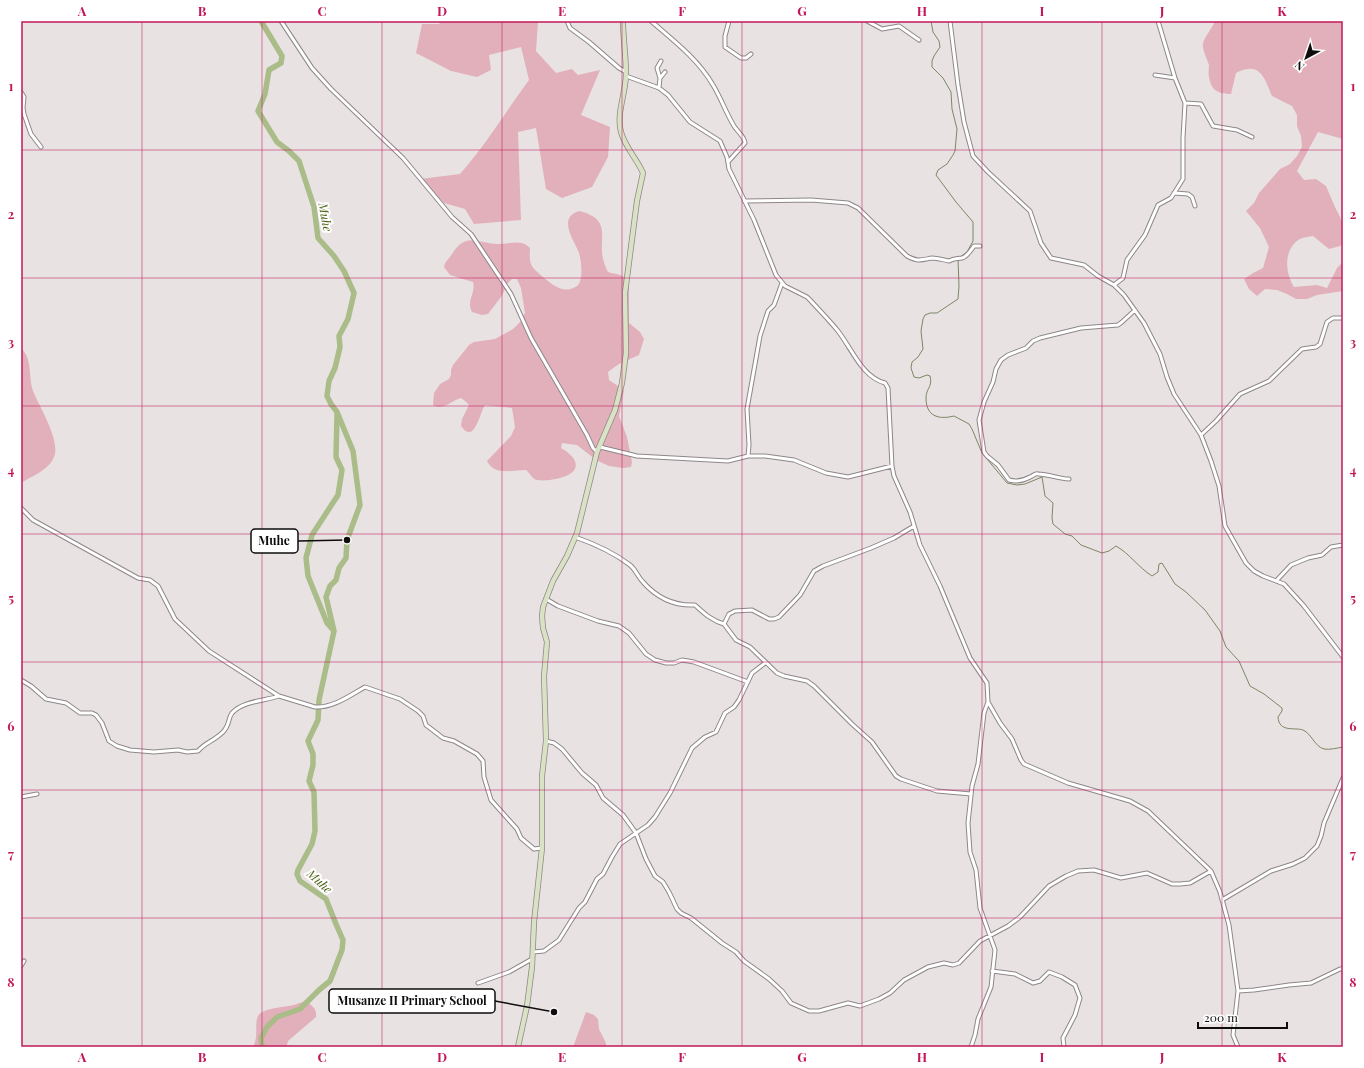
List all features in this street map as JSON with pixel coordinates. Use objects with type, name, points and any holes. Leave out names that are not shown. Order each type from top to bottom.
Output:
[{"type":"main road","points":[[518,1047],[527,1006],[533,952],[534,916],[542,848],[542,776],[546,741],[544,676],[547,642],[543,628],[542,616],[545,599],[575,537],[598,450],[615,410],[622,383],[626,353],[625,293],[637,201],[643,173],[625,142],[620,126],[626,74],[623,21]]},
{"type":"street","points":[[281,21],[312,68],[331,89],[403,158],[452,217],[471,234],[511,294],[531,338],[593,448],[637,456],[728,461],[748,456],[765,456],[794,460],[826,473],[848,477],[892,466]]},
{"type":"street","points":[[566,21],[570,28],[590,42],[626,74],[659,88],[668,95],[688,120],[720,141],[724,148],[729,169],[754,220],[776,275],[782,283],[807,297],[838,332],[870,375],[877,381],[885,383],[888,388],[892,466],[894,476],[920,545],[940,586],[970,658],[987,683],[988,702],[984,713],[979,758],[971,794],[968,824],[970,852],[976,870],[980,908],[995,950],[991,988],[978,1019],[976,1035],[971,1047]]},
{"type":"street","points":[[651,21],[672,38],[699,66],[712,84],[734,127],[745,140],[745,143],[728,162]]},
{"type":"street","points":[[729,21],[725,36],[725,47],[741,58],[746,58],[751,54]]},
{"type":"street","points":[[867,21],[882,28],[899,26],[919,40]]},
{"type":"street","points":[[950,21],[951,37],[964,122],[974,158],[1030,211],[1041,243],[1051,258],[1084,265],[1098,276],[1114,285],[1124,294],[1144,323],[1160,354],[1174,394],[1201,435],[1219,486],[1225,526],[1246,563],[1254,571],[1263,576],[1284,584],[1304,606],[1343,657]]},
{"type":"street","points":[[1114,285],[1123,278],[1129,257],[1145,235],[1158,205],[1170,198],[1183,179],[1185,103],[1175,78],[1158,21]]},
{"type":"street","points":[[946,36],[951,37]]},
{"type":"street","points":[[659,88],[660,78],[657,68],[661,61]]},
{"type":"street","points":[[660,78],[665,72]]},
{"type":"street","points":[[1155,75],[1175,78]]},
{"type":"street","points":[[21,92],[24,97],[23,108],[31,134],[41,147]]},
{"type":"street","points":[[1185,103],[1201,104],[1213,126],[1237,130],[1252,138]]},
{"type":"street","points":[[1174,193],[1188,194],[1192,197],[1195,206]]},
{"type":"street","points":[[744,201],[810,200],[848,203],[858,208],[907,256],[916,260],[923,261],[934,258],[949,261],[953,258],[963,258],[974,246],[980,246]]},
{"type":"street","points":[[748,456],[749,445],[747,409],[760,336],[768,311],[774,304],[782,283]]},
{"type":"street","points":[[1070,479],[1059,479],[1046,474],[1036,473],[1025,480],[1016,482],[1009,480],[998,465],[987,456],[981,440],[979,420],[984,402],[993,382],[996,369],[1001,360],[1008,355],[1026,348],[1036,339],[1081,328],[1118,325],[1135,310]]},
{"type":"street","points":[[1201,435],[1216,421],[1240,394],[1269,381],[1302,349],[1316,347],[1320,344],[1327,322],[1330,319],[1343,318]]},
{"type":"street","points":[[21,508],[33,520],[138,578],[150,580],[158,586],[175,619],[209,651],[279,696],[320,708],[329,706],[365,687],[400,699],[418,711],[423,716],[426,725],[443,738],[454,741],[477,754],[483,761],[484,777],[491,800],[517,829],[520,838],[534,849],[542,848]]},
{"type":"street","points":[[724,624],[729,614],[735,611],[752,610],[769,619],[779,617],[800,595],[814,571],[888,540],[914,526]]},
{"type":"street","points":[[575,537],[594,543],[624,561],[636,570],[643,582],[659,596],[684,606],[695,605],[706,615],[717,622],[724,624],[736,640],[750,647],[777,673],[807,681],[814,686],[872,742],[896,776],[937,791],[971,794]]},
{"type":"street","points":[[1276,580],[1291,565],[1308,558],[1322,555],[1331,547],[1343,545]]},
{"type":"street","points":[[545,599],[558,606],[598,621],[619,626],[629,633],[646,654],[655,660],[666,663],[674,663],[682,660],[694,662],[748,682]]},
{"type":"street","points":[[533,952],[544,951],[559,940],[579,908],[585,902],[597,879],[603,874],[620,844],[648,825],[655,817],[670,793],[692,748],[705,737],[716,732],[726,712],[734,707],[752,673],[765,663]]},
{"type":"street","points":[[21,680],[31,686],[46,699],[66,703],[80,713],[92,713],[96,715],[102,724],[109,741],[117,746],[130,750],[154,752],[178,750],[198,752],[204,744],[215,740],[224,731],[229,725],[230,715],[239,706],[279,696]]},
{"type":"street","points":[[988,702],[1000,723],[1012,739],[1020,760],[1024,764],[1068,783],[1130,801],[1148,811],[1211,871],[1222,900],[1229,925],[1238,991],[1233,1035],[1238,1047]]},
{"type":"street","points":[[546,741],[554,743],[562,749],[582,773],[596,785],[602,798],[623,815],[636,833],[655,876],[663,882],[670,892],[677,909],[736,952],[744,961],[769,979],[782,991],[791,1003],[809,1011],[819,1011],[848,1003],[860,1006],[890,993],[904,980],[928,967],[944,963],[953,965],[959,963],[980,941],[1008,926],[1020,917],[1054,882],[1078,871],[1094,870],[1121,878],[1147,873],[1172,884],[1180,884],[1190,883],[1211,871]]},
{"type":"street","points":[[1222,900],[1271,871],[1293,864],[1305,858],[1317,846],[1324,822],[1343,778]]},
{"type":"street","points":[[21,796],[37,794]]},
{"type":"street","points":[[478,983],[509,972],[532,959]]},
{"type":"street","points":[[21,966],[24,961]]},
{"type":"street","points":[[1238,991],[1312,983],[1340,969],[1343,969]]},
{"type":"street","points":[[992,971],[1015,974],[1033,983],[1040,980],[1049,972],[1062,977],[1075,985],[1080,998],[1075,1015],[1063,1038],[1064,1047]]},
{"type":"shaded area","points":[[441,21],[538,21],[536,51],[556,73],[572,69],[578,75],[600,70],[581,115],[610,127],[608,157],[592,187],[562,198],[546,189],[536,128],[518,132],[521,220],[474,224],[465,209],[444,203],[420,179],[460,174],[487,140],[529,80],[521,47],[489,55],[491,70],[477,77],[451,71],[416,53],[422,24],[439,24]]},
{"type":"shaded area","points":[[1215,21],[1343,21],[1343,139],[1318,132],[1297,171],[1304,180],[1316,179],[1326,186],[1343,225],[1343,244],[1329,249],[1313,236],[1300,239],[1294,243],[1288,255],[1287,268],[1294,287],[1317,285],[1327,288],[1337,268],[1343,262],[1343,291],[1317,295],[1307,299],[1296,299],[1277,290],[1265,289],[1257,296],[1249,289],[1244,279],[1263,268],[1269,247],[1260,228],[1246,211],[1254,203],[1259,193],[1280,169],[1290,164],[1297,156],[1302,147],[1301,136],[1297,126],[1297,115],[1292,106],[1272,96],[1263,77],[1256,70],[1244,70],[1236,73],[1231,94],[1219,92],[1214,89],[1210,82],[1209,65],[1203,43]]},
{"type":"shaded area","points":[[579,211],[594,217],[600,224],[602,228],[602,254],[605,265],[608,272],[625,277],[629,283],[629,323],[640,332],[644,339],[639,355],[619,364],[608,372],[609,380],[624,390],[619,416],[627,437],[632,462],[631,467],[623,468],[609,466],[596,460],[577,445],[562,443],[561,448],[573,457],[576,466],[574,470],[564,477],[537,480],[526,470],[504,471],[494,469],[487,461],[511,436],[515,427],[512,408],[485,405],[476,425],[470,432],[466,431],[461,426],[462,419],[469,405],[461,398],[440,407],[433,405],[434,393],[440,384],[449,379],[453,365],[469,345],[474,342],[495,339],[513,329],[520,322],[525,313],[521,288],[517,279],[512,279],[508,283],[501,297],[488,314],[482,315],[472,312],[470,308],[470,300],[474,286],[473,282],[450,275],[444,267],[446,262],[463,242],[474,240],[493,244],[519,243],[527,245],[530,248],[531,264],[545,279],[561,289],[575,287],[580,281],[581,265],[579,253],[571,236],[568,224],[572,214]]},
{"type":"shaded area","points":[[21,348],[29,363],[33,391],[52,433],[55,442],[55,450],[52,462],[48,466],[21,483]]},
{"type":"shaded area","points":[[306,1001],[315,1009],[316,1017],[288,1041],[287,1045],[289,1047],[253,1047],[256,1039],[256,1023],[260,1013]]},
{"type":"shaded area","points":[[586,1012],[594,1015],[598,1019],[599,1029],[606,1043],[606,1047],[573,1047]]},
{"type":"waterway","name":"Muhe","points":[[261,21],[282,56],[281,63],[269,70],[265,94],[258,111],[277,142],[299,161],[314,207],[318,238],[334,256],[344,271],[354,293],[348,319],[339,336],[340,347],[335,368],[329,381],[327,396],[337,412],[353,451],[360,505],[347,540],[346,558],[339,568],[336,580],[330,586],[326,597],[334,631],[319,700],[318,720],[308,741],[313,754],[313,765],[309,781],[314,792],[315,831],[312,844],[297,874],[300,881],[326,899],[343,940],[342,950],[330,981],[300,1009],[277,1017],[267,1027],[261,1038],[262,1047]]},
{"type":"waterway","points":[[931,21],[933,32],[939,41],[940,47],[934,56],[932,67],[943,78],[951,92],[952,109],[957,129],[955,151],[947,164],[938,170],[936,175],[973,222],[973,241],[967,252],[960,257]]},
{"type":"waterway","points":[[958,259],[958,299],[937,313],[925,315],[921,331],[923,349],[918,357],[912,362],[911,368],[914,377],[919,378],[927,375],[930,376],[931,383],[926,398],[928,409],[931,413],[938,417],[954,416],[969,424],[982,453],[1007,483],[1017,485],[1025,484],[1042,477],[1045,496],[1053,503],[1053,524],[1065,534],[1072,536],[1081,545],[1102,553],[1109,551],[1116,546],[1152,576],[1158,572],[1159,564],[1162,563],[1175,584],[1205,610],[1220,631],[1226,647],[1239,661],[1250,686],[1264,694],[1282,708],[1282,711],[1278,717],[1281,725],[1288,728],[1303,730],[1324,749],[1343,747]]},
{"type":"waterway","points":[[334,631],[327,623],[308,576],[306,558],[312,535],[338,495],[342,470],[336,457],[337,414]]},
{"type":"place","name":"Muhe","points":[[347,540]]},
{"type":"place","name":"Musanze II Primary School","points":[[554,1012]]}]
